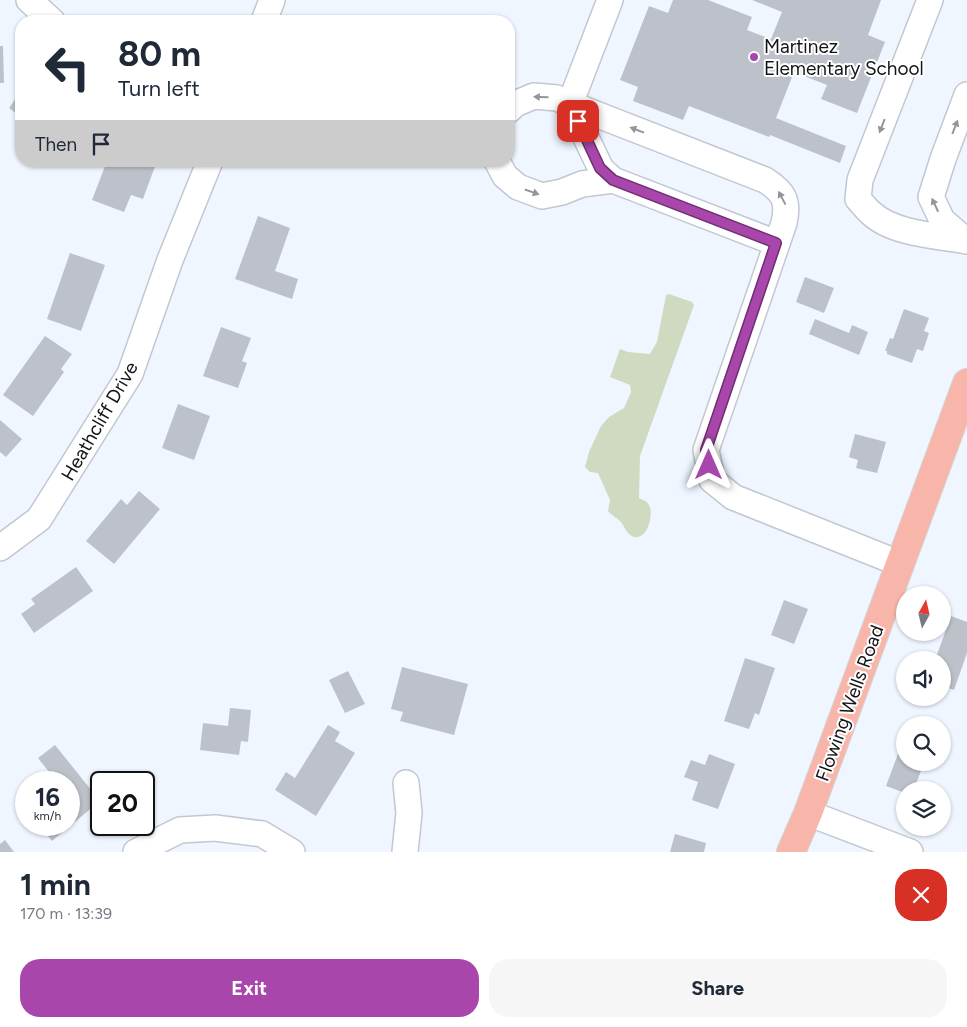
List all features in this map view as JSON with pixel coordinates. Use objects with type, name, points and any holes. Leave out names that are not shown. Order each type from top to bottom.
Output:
[{"type":"main road","name":"Flowing Wells Road","points":[[791,852],[808,813],[966,389]]},
{"type":"street","points":[[29,0],[45,15]]},
{"type":"street","points":[[266,15],[272,0]]},
{"type":"street","points":[[610,0],[570,104],[600,168],[613,180],[776,243]]},
{"type":"street","points":[[930,0],[860,180],[858,198],[872,214],[895,227],[927,236],[966,241]]},
{"type":"street","points":[[966,241],[942,220],[931,197],[967,95]]},
{"type":"street","points":[[515,105],[534,96],[557,98],[765,180],[783,195],[787,208],[784,223],[706,450],[712,480],[732,497],[901,564]]},
{"type":"street","name":"Heathcliff Drive","points":[[0,548],[39,520],[130,374],[170,260],[208,167]]},
{"type":"street","points":[[500,167],[505,176],[518,187],[542,196],[562,192],[582,184],[613,180]]},
{"type":"street","points":[[405,852],[409,813],[406,783]]},
{"type":"street","points":[[808,813],[910,852]]},
{"type":"street","points":[[136,852],[180,830],[216,828],[262,834],[292,852]]},
{"type":"green space","points":[[669,294],[692,302],[694,305],[640,456],[639,498],[648,504],[651,516],[644,533],[635,537],[629,534],[620,521],[608,511],[610,500],[598,473],[590,472],[585,467],[589,452],[601,426],[609,417],[624,408],[631,392],[630,385],[610,377],[620,349],[628,352],[650,354],[657,342],[666,295]]},
{"type":"building","name":"Martinez Elementary School","points":[[673,0],[708,0],[752,17],[747,30],[771,39],[782,12],[752,0],[881,0],[868,35],[885,42],[857,113],[821,99],[827,85],[794,72],[776,118],[846,146],[840,163],[689,106],[683,120],[633,101],[638,87],[620,80],[649,6],[668,13]]},
{"type":"building","points":[[0,46],[3,46],[4,83],[0,83]]},
{"type":"building","points":[[15,100],[15,112],[9,108]]},
{"type":"building","points":[[105,167],[155,167],[143,199],[131,195],[124,212],[92,200]]},
{"type":"building","points":[[258,216],[290,228],[275,271],[298,279],[292,299],[235,279]]},
{"type":"building","points":[[70,253],[105,265],[81,331],[47,319]]},
{"type":"building","points":[[805,277],[834,288],[824,313],[796,302]]},
{"type":"building","points":[[904,309],[929,318],[924,331],[929,333],[923,351],[917,349],[912,363],[887,354],[887,351],[885,351],[890,338],[893,339]]},
{"type":"building","points":[[815,319],[849,333],[852,325],[868,332],[859,355],[809,334]]},
{"type":"building","points":[[221,327],[251,338],[242,361],[247,363],[238,388],[203,376]]},
{"type":"building","points":[[45,336],[72,354],[61,369],[64,372],[33,416],[3,395]]},
{"type":"building","points":[[178,404],[210,416],[194,460],[162,448]]},
{"type":"building","points":[[0,420],[22,439],[6,457],[0,452]]},
{"type":"building","points":[[855,434],[886,442],[877,473],[856,468],[858,460],[849,457]]},
{"type":"building","points":[[139,491],[160,509],[114,564],[86,541],[121,499],[127,505]]},
{"type":"building","points":[[76,567],[93,591],[34,633],[21,614],[35,604],[31,599]]},
{"type":"building","points":[[784,600],[808,609],[794,644],[771,635]]},
{"type":"building","points":[[951,616],[967,622],[967,653],[954,690],[951,689],[951,651],[938,651],[942,641],[951,641]]},
{"type":"building","points":[[745,658],[775,668],[759,715],[755,713],[749,729],[724,721]]},
{"type":"building","points":[[402,667],[468,684],[454,735],[400,721],[403,712],[391,709]]},
{"type":"building","points":[[348,671],[365,704],[345,713],[329,680]]},
{"type":"building","points":[[230,708],[251,710],[248,742],[241,741],[239,755],[200,750],[203,723],[228,726]]},
{"type":"building","points":[[328,725],[340,732],[335,741],[355,753],[316,816],[275,790],[286,772],[295,778]]},
{"type":"building","points":[[55,745],[76,771],[48,771],[38,758]]},
{"type":"building","points":[[709,754],[735,764],[718,809],[692,800],[698,782],[684,777],[691,760],[705,765]]},
{"type":"building","points":[[896,759],[896,771],[921,771],[917,781],[896,781],[896,790],[886,786]]},
{"type":"building","points":[[80,776],[90,789],[90,809],[80,818]]},
{"type":"building","points":[[675,834],[706,843],[704,852],[670,852]]},
{"type":"building","points":[[48,836],[58,836],[52,841]]},
{"type":"building","points":[[5,840],[14,852],[0,852],[0,844]]},
{"type":"place","name":"Martinez Elementary School","points":[[754,57]]},
{"type":"route","points":[[578,121],[600,168],[613,180],[776,243],[706,450],[709,465]]}]
